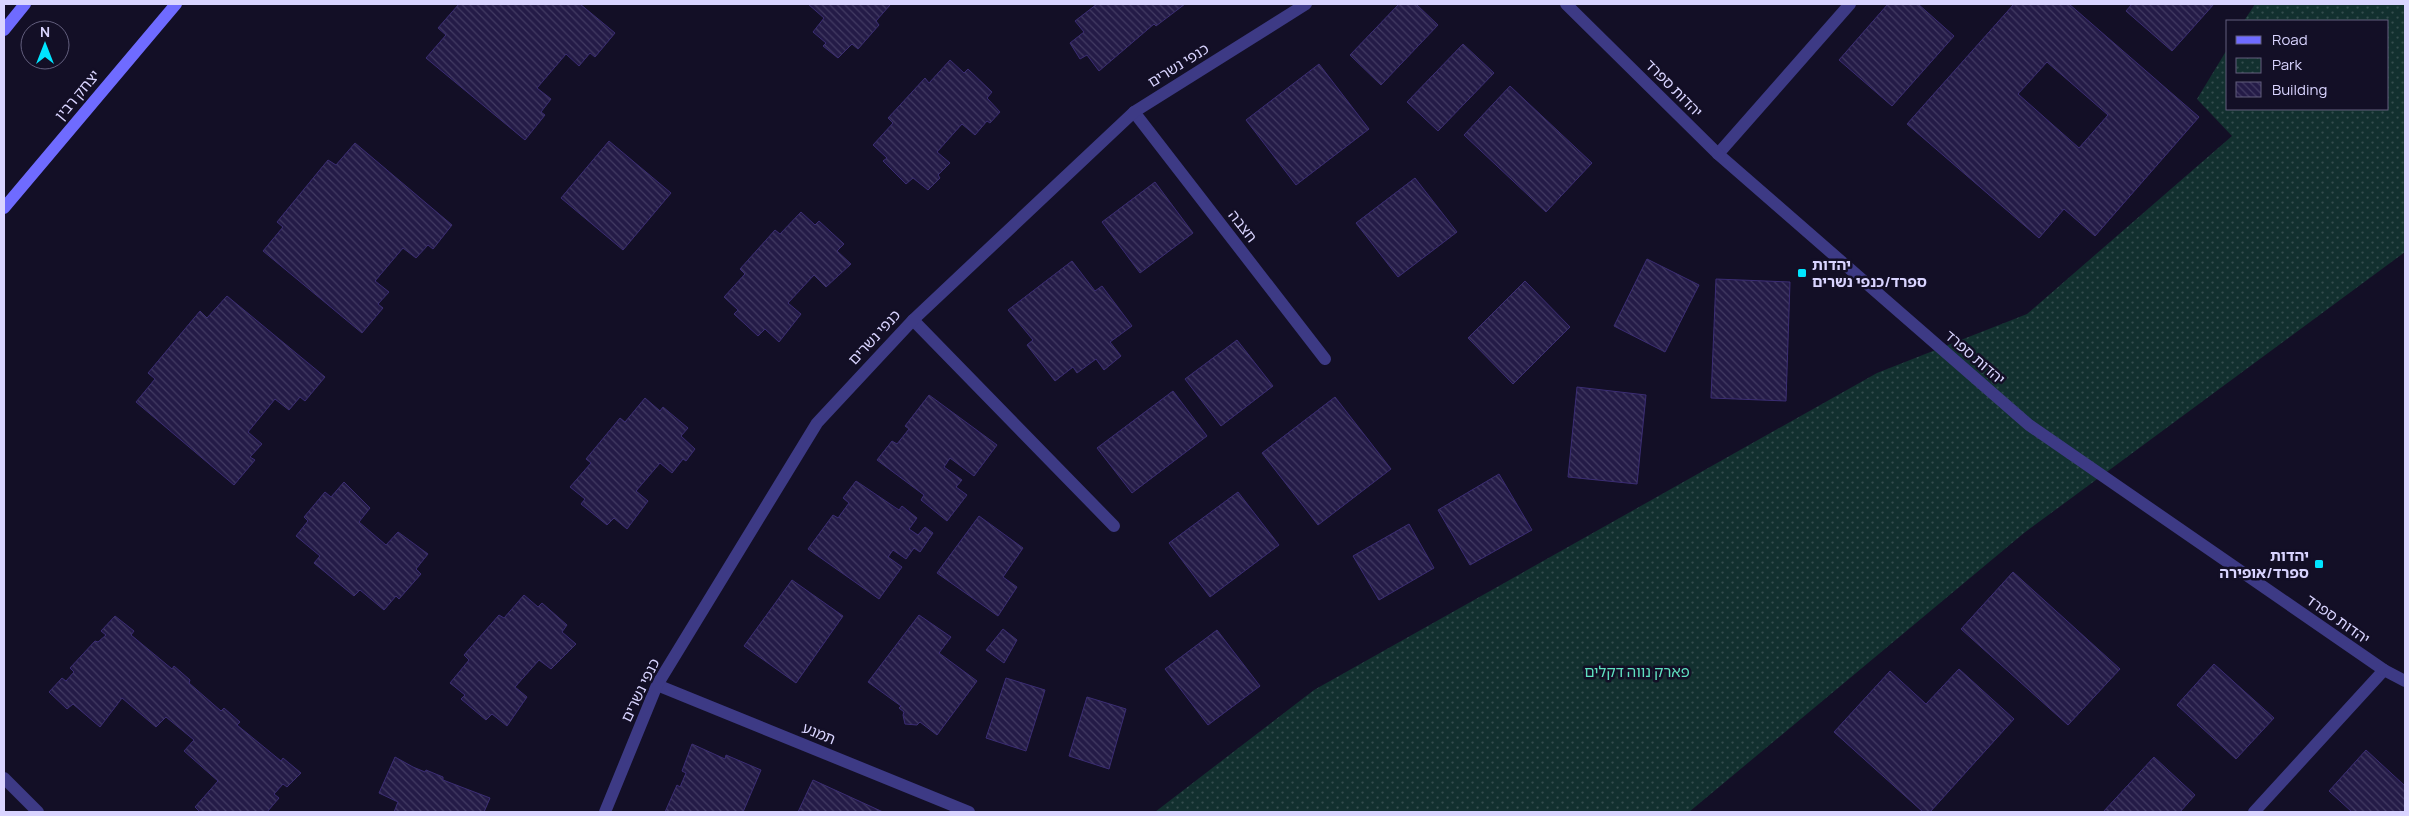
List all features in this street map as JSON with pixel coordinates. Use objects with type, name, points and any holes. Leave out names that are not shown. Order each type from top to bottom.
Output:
[{"type":"main road","points":[[4,30],[25,4]]},
{"type":"main road","name":"יצחק רבין","points":[[4,208],[176,4]]},
{"type":"street","name":"כנפי נשרים","points":[[605,812],[657,685],[817,423],[912,320],[1134,112],[1306,4]]},
{"type":"street","name":"יהדות ספרד","points":[[1566,4],[1718,154],[2029,425],[2384,670],[2405,681]]},
{"type":"street","points":[[1718,154],[1850,4]]},
{"type":"street","name":"חצבה","points":[[1134,112],[1325,359]]},
{"type":"street","points":[[912,320],[1114,526]]},
{"type":"street","points":[[2254,812],[2384,670]]},
{"type":"street","name":"תמנע","points":[[657,685],[969,812]]},
{"type":"street","points":[[4,778],[38,812]]},
{"type":"green space","name":"פארק נווה דקלים","points":[[2255,4],[2405,4],[2405,252],[2024,533],[1689,812],[1155,812],[1314,690],[1877,373],[2027,314],[2232,136],[2197,99],[2226,51],[2226,110],[2389,110],[2389,20],[2245,20]]},
{"type":"building","points":[[459,4],[580,4],[615,33],[595,57],[590,53],[579,66],[566,54],[537,88],[551,99],[541,112],[545,115],[525,140],[426,58],[446,35],[438,28]]},
{"type":"building","points":[[808,4],[890,5],[876,21],[879,25],[858,49],[852,44],[838,58],[823,46],[826,43],[813,32],[824,18]]},
{"type":"building","points":[[1097,4],[1185,4],[1156,26],[1154,24],[1099,71],[1087,55],[1080,59],[1070,43],[1084,32],[1075,21]]},
{"type":"building","points":[[1399,4],[1416,4],[1438,25],[1381,85],[1350,55]]},
{"type":"building","points":[[1888,4],[1918,4],[1954,36],[1892,106],[1839,60]]},
{"type":"building","points":[[2014,4],[2069,4],[2199,117],[2095,236],[2064,209],[2039,238],[1907,124]],"holes":[[[2047,62],[2108,115],[2079,148],[2018,94]]]},
{"type":"building","points":[[2132,4],[2214,4],[2172,51],[2126,11]]},
{"type":"building","points":[[1463,44],[1494,73],[1438,131],[1407,102]]},
{"type":"building","points":[[950,60],[964,73],[968,69],[992,92],[987,98],[1000,112],[990,123],[987,121],[975,135],[962,124],[937,152],[950,163],[938,175],[940,178],[928,190],[913,178],[906,184],[883,161],[887,158],[873,145],[893,123],[888,118],[925,78],[929,83]]},
{"type":"building","points":[[1319,64],[1369,129],[1296,185],[1246,120]]},
{"type":"building","points":[[1510,86],[1592,163],[1546,212],[1464,135]]},
{"type":"building","points":[[609,141],[671,193],[623,250],[561,198]]},
{"type":"building","points":[[355,143],[452,225],[433,249],[428,245],[416,258],[403,248],[375,281],[389,292],[378,304],[383,308],[362,333],[263,251],[283,227],[277,222],[328,160],[336,165]]},
{"type":"building","points":[[1415,178],[1457,232],[1398,277],[1356,223]]},
{"type":"building","points":[[1155,182],[1193,233],[1140,273],[1102,222]]},
{"type":"building","points":[[801,212],[815,225],[819,221],[844,244],[837,251],[851,264],[826,287],[814,275],[788,303],[801,314],[779,342],[765,329],[758,336],[734,314],[738,310],[724,297],[745,274],[740,269],[775,230],[780,234]]},
{"type":"building","points":[[1647,259],[1699,285],[1665,352],[1614,326]]},
{"type":"building","points":[[1072,261],[1095,291],[1102,286],[1132,326],[1110,342],[1121,356],[1104,370],[1096,359],[1077,373],[1073,367],[1055,381],[1027,345],[1033,340],[1008,310]]},
{"type":"building","points":[[1716,279],[1790,282],[1786,401],[1711,398]]},
{"type":"building","points":[[1525,281],[1570,327],[1513,384],[1468,338]]},
{"type":"building","points":[[227,296],[325,377],[305,401],[300,397],[289,410],[275,399],[248,432],[262,444],[250,457],[255,460],[234,485],[136,402],[155,379],[148,373],[200,311],[207,318]]},
{"type":"building","points":[[1237,340],[1273,386],[1221,426],[1185,379]]},
{"type":"building","points":[[1577,387],[1646,395],[1637,484],[1568,477]]},
{"type":"building","points":[[1173,391],[1207,436],[1132,493],[1097,448]]},
{"type":"building","points":[[929,395],[997,445],[974,476],[950,458],[944,467],[962,480],[956,487],[967,495],[947,521],[921,500],[924,495],[877,460],[892,441],[897,444],[909,429],[905,426]]},
{"type":"building","points":[[1335,397],[1391,469],[1318,525],[1262,453]]},
{"type":"building","points":[[645,398],[660,411],[663,407],[688,428],[681,436],[695,449],[686,461],[683,459],[672,473],[660,463],[636,491],[648,501],[627,529],[614,518],[607,525],[581,504],[585,499],[570,487],[591,463],[586,459],[620,418],[625,422]]},
{"type":"building","points":[[1499,474],[1532,530],[1470,565],[1438,510]]},
{"type":"building","points":[[856,481],[899,510],[902,506],[917,518],[909,529],[918,535],[925,527],[933,533],[920,552],[914,548],[906,559],[893,550],[888,557],[902,567],[879,599],[808,549],[833,515],[838,518],[849,503],[843,498]]},
{"type":"building","points":[[344,482],[370,508],[359,522],[386,545],[398,532],[428,554],[416,569],[421,574],[399,599],[396,596],[384,610],[360,590],[354,596],[314,563],[320,556],[296,536],[308,521],[304,517],[325,492],[331,497]]},
{"type":"building","points":[[1238,492],[1279,545],[1210,597],[1169,543]]},
{"type":"building","points":[[979,516],[1023,548],[1003,577],[1017,587],[998,616],[937,573]]},
{"type":"building","points":[[1409,524],[1434,568],[1379,600],[1353,556]]},
{"type":"building","points":[[2013,572],[2120,669],[2068,725],[1961,629]]},
{"type":"building","points":[[792,580],[843,616],[796,683],[744,646]]},
{"type":"building","points":[[524,595],[538,607],[542,603],[567,625],[562,632],[576,644],[551,669],[539,660],[515,687],[527,697],[507,726],[492,714],[486,720],[461,699],[465,695],[450,683],[469,660],[464,655],[499,615],[504,618]]},
{"type":"building","points":[[919,615],[951,637],[939,653],[977,681],[937,735],[920,722],[917,725],[905,724],[904,712],[899,708],[901,706],[868,682]]},
{"type":"building","points":[[115,616],[134,631],[131,635],[172,669],[174,666],[190,680],[189,683],[221,711],[224,708],[240,722],[237,725],[281,761],[283,758],[301,773],[287,787],[283,784],[274,794],[279,798],[267,812],[200,812],[195,807],[218,781],[184,751],[194,740],[166,717],[156,727],[122,698],[100,727],[73,704],[67,709],[49,692],[62,678],[66,681],[74,672],[70,668],[95,641],[98,642],[106,635],[101,631]]},
{"type":"building","points":[[1003,629],[1017,640],[1004,663],[986,650]]},
{"type":"building","points":[[1217,630],[1260,686],[1208,725],[1165,669]]},
{"type":"building","points":[[2214,664],[2274,718],[2236,759],[2177,705]]},
{"type":"building","points":[[1959,669],[2014,719],[1930,812],[1923,812],[1834,732],[1890,671],[1926,704]]},
{"type":"building","points":[[1006,678],[1045,690],[1026,751],[986,738]]},
{"type":"building","points":[[1087,697],[1126,709],[1109,769],[1069,756]]},
{"type":"building","points":[[692,744],[725,759],[726,755],[761,770],[743,812],[665,812],[677,785],[680,787],[686,773],[682,771]]},
{"type":"building","points":[[2366,750],[2405,786],[2405,812],[2352,812],[2329,791]]},
{"type":"building","points":[[395,757],[425,772],[426,770],[443,777],[443,780],[490,798],[484,812],[394,812],[398,802],[379,793]]},
{"type":"building","points":[[2154,757],[2195,795],[2180,812],[2103,812]]},
{"type":"building","points":[[813,780],[883,812],[798,812]]},
{"type":"place","name":"יהדות ספרד/כנפי נשרים","points":[[1802,273]]},
{"type":"place","name":"יהדות ספרד/אופירה","points":[[2319,564]]}]
